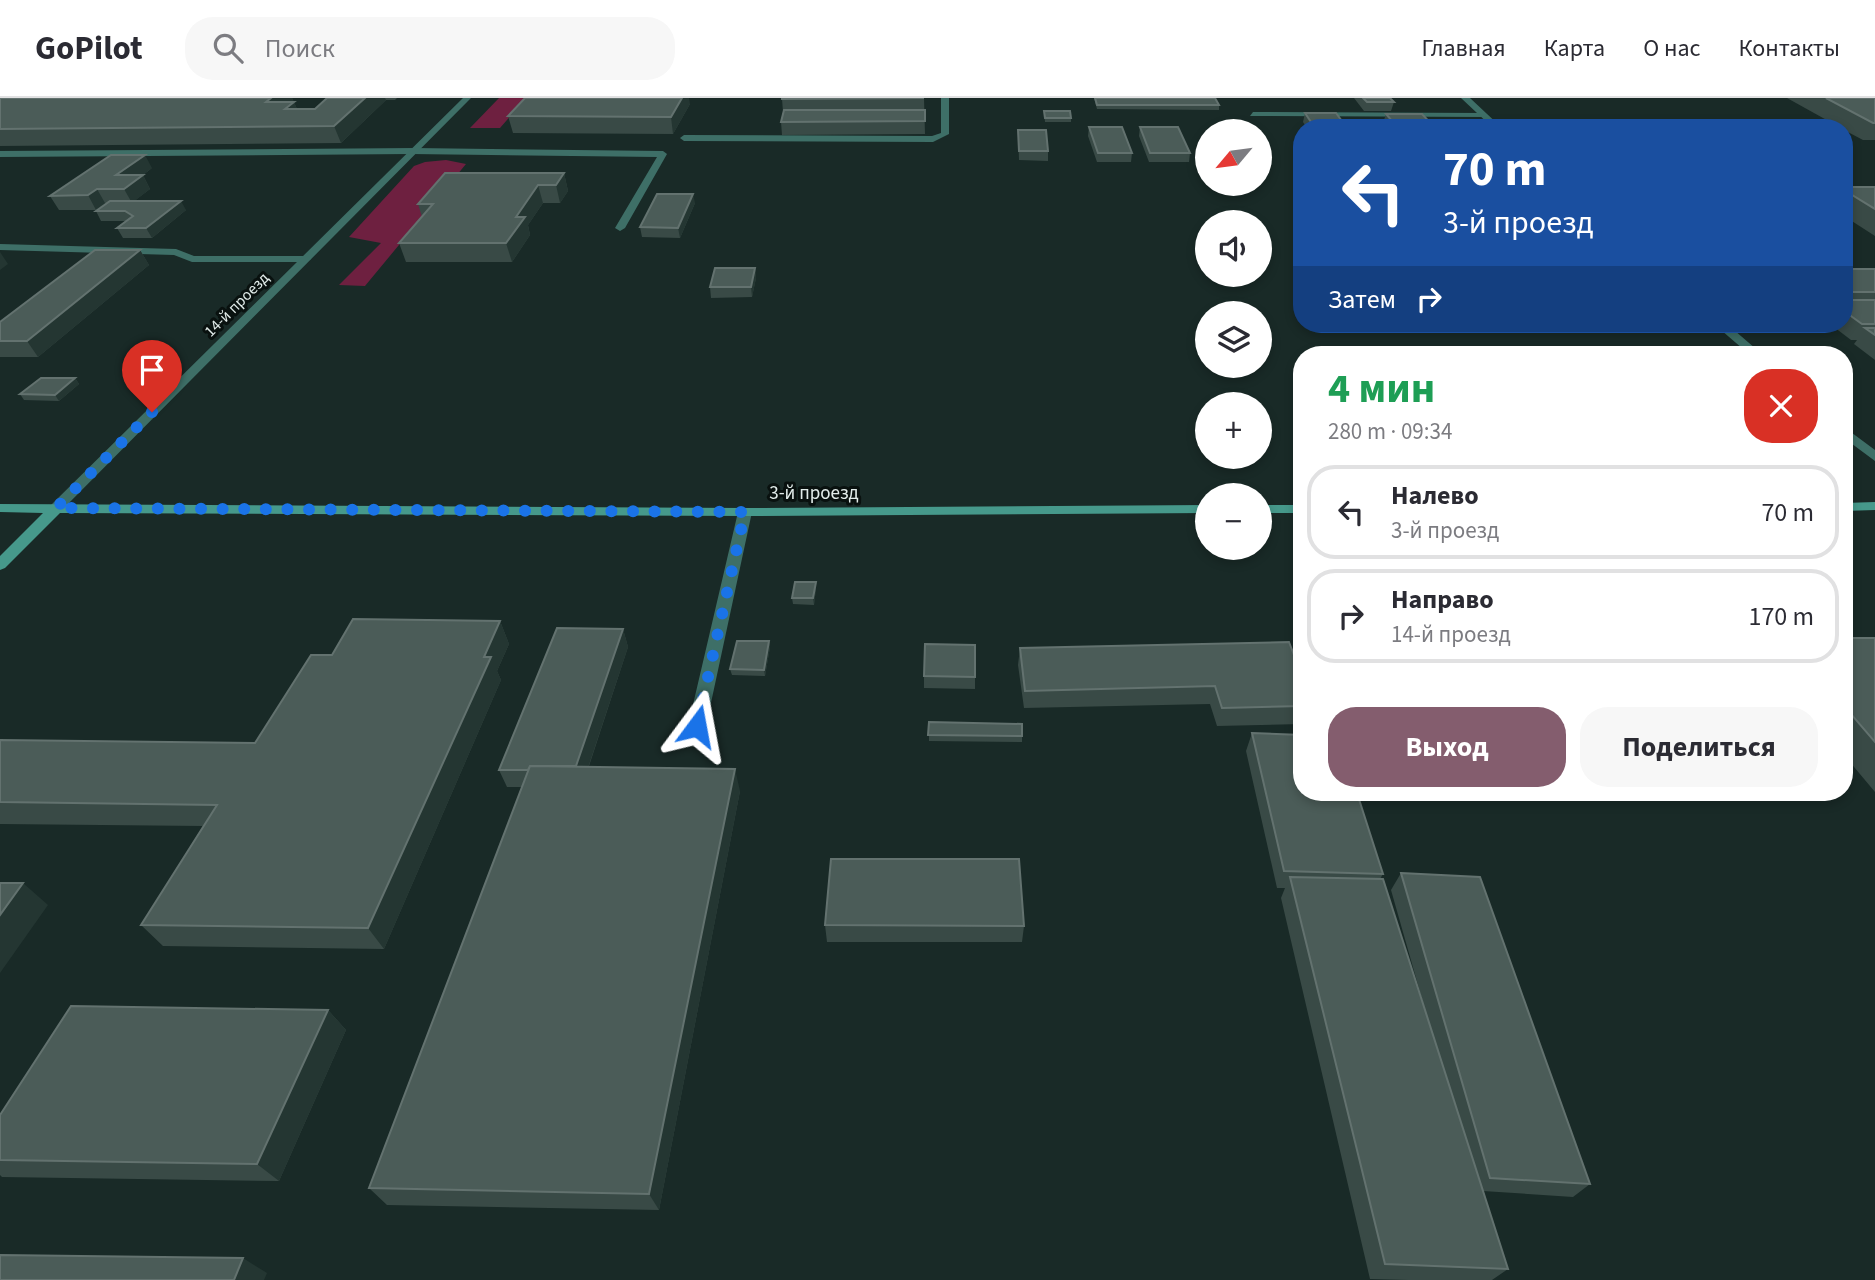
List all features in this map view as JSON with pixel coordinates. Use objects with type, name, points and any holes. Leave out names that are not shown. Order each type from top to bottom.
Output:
[{"type":"street","name":"14-й проезд","points":[[0,565],[467,98]]},
{"type":"street","points":[[684,138],[933,139],[946,134],[945,98]]},
{"type":"street","points":[[1465,98],[1488,119]]},
{"type":"street","points":[[1253,114],[1483,115]]},
{"type":"street","points":[[0,154],[663,154],[620,228]]},
{"type":"street","points":[[0,247],[176,252],[192,259],[306,259]]},
{"type":"street","points":[[1730,333],[1746,346]]},
{"type":"street","points":[[1853,439],[1875,457]]},
{"type":"street","points":[[1853,506],[1875,506]]},
{"type":"street","name":"3-й проезд","points":[[0,508],[745,512],[1195,509]]},
{"type":"street","points":[[1272,509],[1293,509]]},
{"type":"street","points":[[697,726],[745,512]]},
{"type":"shaded area","points":[[499,98],[526,98],[500,128],[470,128]]},
{"type":"shaded area","points":[[446,160],[466,164],[365,286],[339,285],[381,243],[349,237],[414,166]]},
{"type":"building","points":[[0,98],[271,98],[266,102],[294,102],[285,109],[315,109],[327,98],[365,98],[334,126],[0,129]]},
{"type":"building","points":[[525,98],[682,98],[671,117],[508,116]]},
{"type":"building","points":[[782,98],[924,98],[782,99]]},
{"type":"building","points":[[1095,98],[1215,98],[1219,105],[1097,105]]},
{"type":"building","points":[[1363,98],[1390,98],[1394,102],[1367,102]]},
{"type":"building","points":[[1826,98],[1875,98],[1875,123],[1873,123]]},
{"type":"building","points":[[784,110],[925,110],[925,121],[781,122]]},
{"type":"building","points":[[1044,111],[1070,111],[1071,118],[1045,118]]},
{"type":"building","points":[[1305,113],[1336,113],[1340,119],[1309,119]]},
{"type":"building","points":[[1386,114],[1422,114],[1427,119],[1390,119]]},
{"type":"building","points":[[1089,127],[1122,127],[1132,153],[1098,153]]},
{"type":"building","points":[[1140,127],[1178,127],[1190,153],[1150,153]]},
{"type":"building","points":[[1018,130],[1046,130],[1048,151],[1019,151]]},
{"type":"building","points":[[111,155],[145,155],[116,175],[143,175],[124,189],[97,189],[88,195],[50,196]]},
{"type":"building","points":[[445,173],[564,173],[556,185],[538,185],[516,217],[525,217],[506,243],[399,243],[433,204],[418,204]]},
{"type":"building","points":[[1853,187],[1875,187],[1875,209],[1853,196]]},
{"type":"building","points":[[657,194],[693,194],[678,228],[640,227]]},
{"type":"building","points":[[110,201],[181,201],[146,228],[117,228],[133,216],[125,211],[96,211]]},
{"type":"building","points":[[95,250],[140,250],[27,341],[0,341],[0,322]]},
{"type":"building","points":[[715,268],[755,268],[751,287],[710,287]]},
{"type":"building","points":[[1853,269],[1875,269],[1875,292],[1853,292]]},
{"type":"building","points":[[1853,300],[1875,300],[1875,324],[1862,324],[1853,318]]},
{"type":"building","points":[[1865,328],[1875,328],[1875,335]]},
{"type":"building","points":[[41,378],[75,378],[55,395],[20,394]]},
{"type":"building","points":[[795,582],[816,582],[813,598],[792,598]]},
{"type":"building","points":[[353,619],[500,621],[484,657],[491,657],[368,928],[141,925],[217,805],[0,802],[0,740],[255,743],[311,655],[332,655]]},
{"type":"building","points":[[557,628],[623,629],[576,766],[530,766],[528,770],[499,770]]},
{"type":"building","points":[[1853,638],[1875,638],[1875,742],[1853,716]]},
{"type":"building","points":[[737,641],[769,641],[764,670],[730,669]]},
{"type":"building","points":[[1289,642],[1293,652],[1293,706],[1222,708],[1215,686],[1025,691],[1020,648]]},
{"type":"building","points":[[925,644],[975,645],[975,677],[924,676]]},
{"type":"building","points":[[929,722],[1022,724],[1022,736],[928,735]]},
{"type":"building","points":[[1252,733],[1293,735],[1293,801],[1360,801],[1383,874],[1284,871]]},
{"type":"building","points":[[530,766],[735,769],[649,1194],[369,1188]]},
{"type":"building","points":[[831,859],[1019,859],[1024,926],[825,925]]},
{"type":"building","points":[[1401,873],[1480,877],[1590,1184],[1490,1178]]},
{"type":"building","points":[[1290,877],[1383,879],[1508,1269],[1385,1264]]},
{"type":"building","points":[[0,883],[23,883],[0,915]]},
{"type":"building","points":[[71,1006],[328,1010],[257,1164],[0,1160],[0,1115]]},
{"type":"building","points":[[0,1255],[243,1258],[234,1280],[0,1280]]},
{"type":"route","points":[[152,412],[56,508],[745,512],[697,726]]}]
